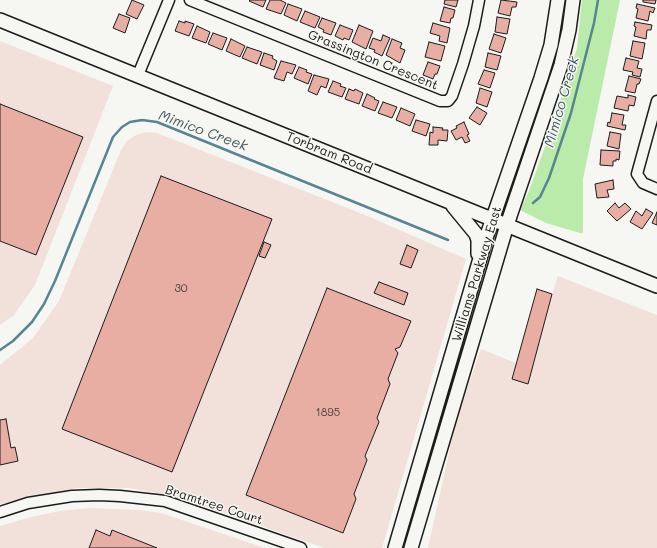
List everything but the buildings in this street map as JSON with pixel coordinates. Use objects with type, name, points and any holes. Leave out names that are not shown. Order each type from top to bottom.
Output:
[{"type":"main road","name":"Williams Parkway East","points":[[395,548],[486,238],[551,45],[558,0]]},
{"type":"main road","name":"Williams Parkway East","points":[[411,548],[506,225],[560,65],[569,30],[573,0]]},
{"type":"main road","name":"Torbram Road","points":[[0,20],[657,286]]},
{"type":"main road","points":[[451,203],[476,234],[478,240],[478,267]]},
{"type":"street","points":[[138,75],[170,0]]},
{"type":"street","name":"Grassington Crescent","points":[[190,0],[440,101],[448,101],[452,96],[463,64],[474,26],[479,0]]},
{"type":"street","points":[[657,101],[637,174],[643,183],[657,189]]},
{"type":"street","name":"Bramtree Court","points":[[0,512],[28,503],[72,496],[120,496],[165,501],[301,548]]},
{"type":"shaded area","points":[[0,41],[113,86],[35,285],[14,315],[0,325]]},
{"type":"shaded area","points":[[146,132],[157,133],[365,215],[466,259],[382,548],[324,548],[190,501],[130,488],[76,488],[0,504],[0,365],[33,338],[59,301],[121,150],[127,141],[136,135]]},
{"type":"shaded area","points":[[558,276],[657,315],[657,548],[428,548],[456,421],[481,349],[528,368]]},
{"type":"shaded area","points":[[90,508],[141,510],[161,513],[265,548],[0,548],[0,526],[31,517],[60,511]]},
{"type":"green space","points":[[582,0],[620,0],[583,179],[583,233],[580,233],[546,223],[520,210],[529,191],[547,141],[577,48]]},
{"type":"waterway","name":"Mimico Creek","points":[[533,203],[540,197],[549,178],[571,113],[594,23],[598,0]]},
{"type":"waterway","name":"Mimico Creek","points":[[0,350],[13,341],[32,322],[44,304],[55,281],[113,137],[122,127],[130,122],[142,120],[157,122],[448,240]]}]
